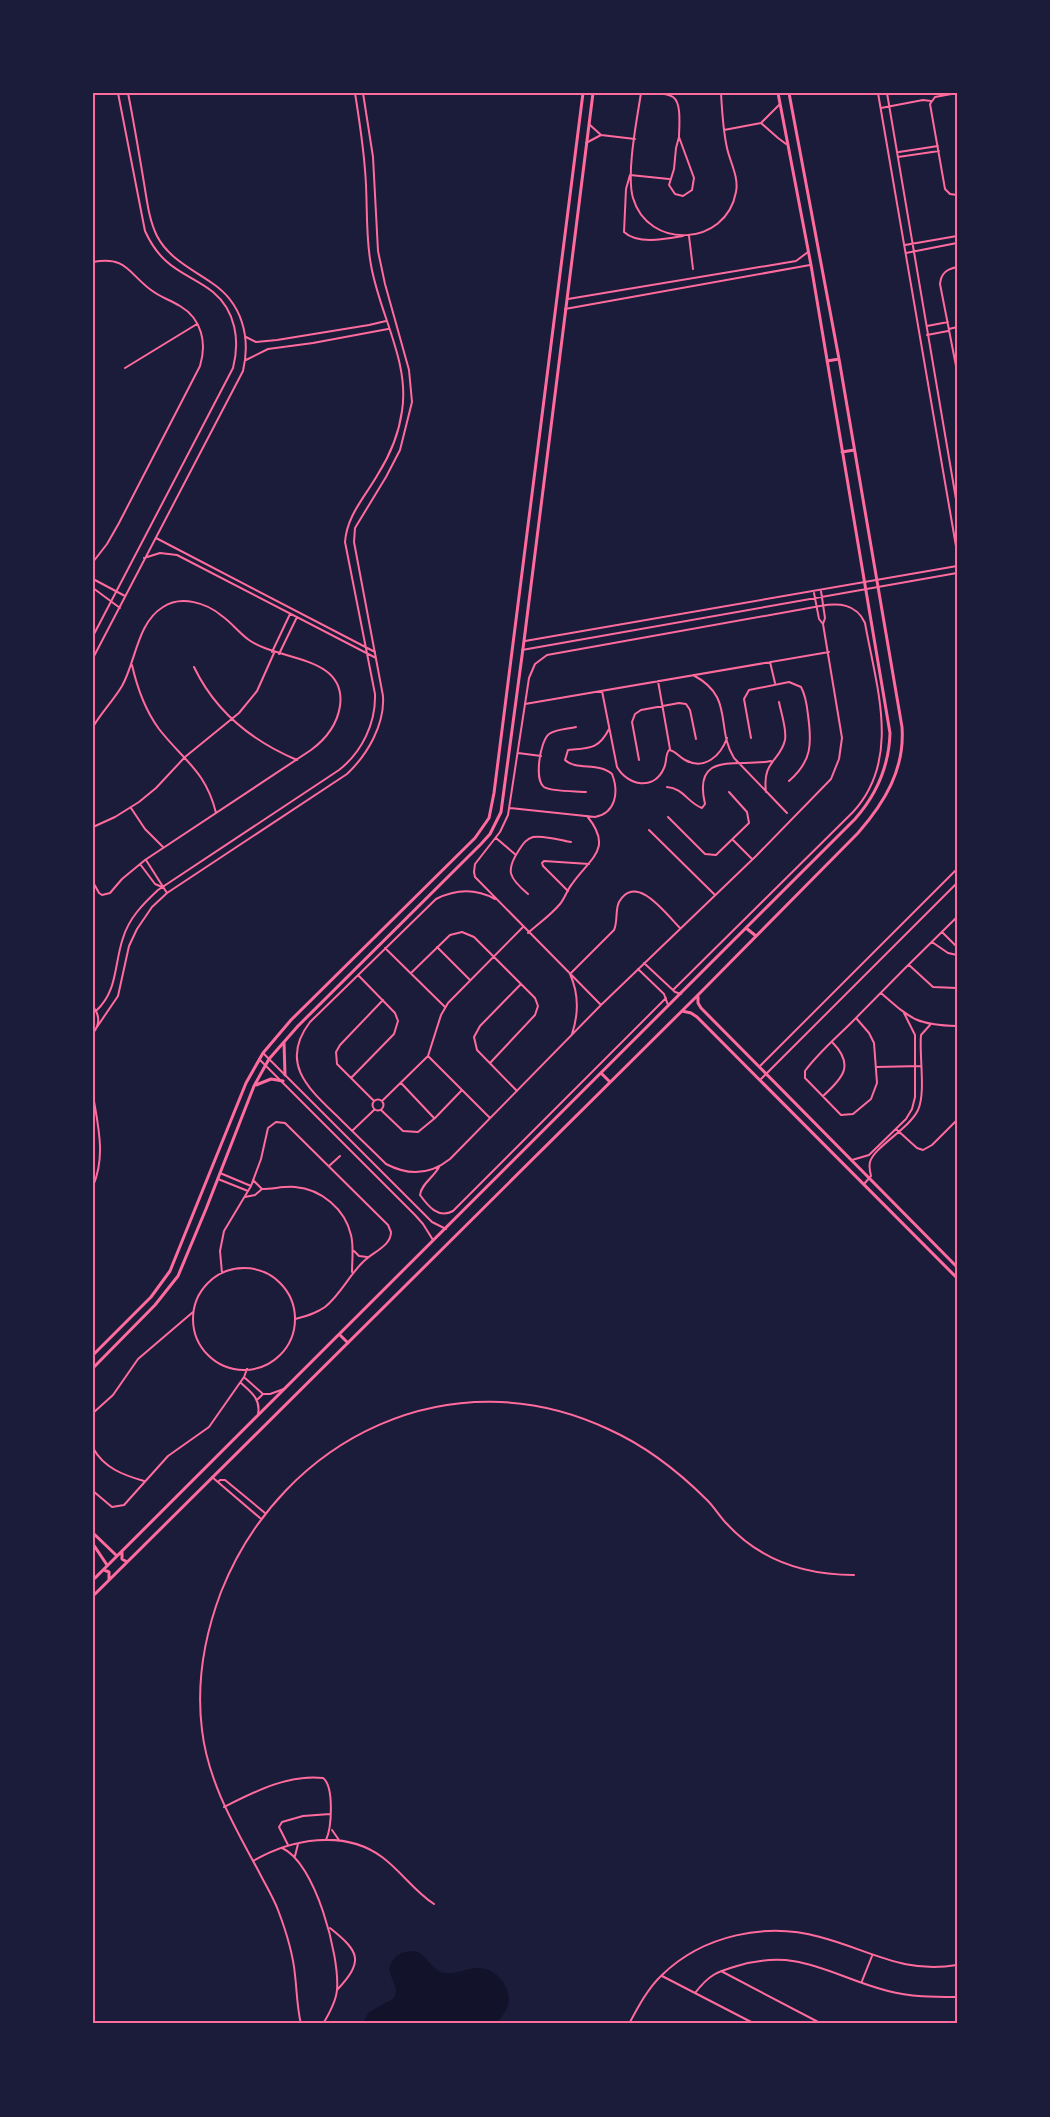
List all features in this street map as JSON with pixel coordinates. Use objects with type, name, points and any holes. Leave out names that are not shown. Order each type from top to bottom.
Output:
[{"type":"street","points":[[93,636],[233,368],[237,340],[229,312],[221,300],[166,262],[150,242],[141,219],[118,93]]},
{"type":"street","points":[[93,657],[243,371],[246,360],[246,337],[243,322],[228,296],[215,284],[179,262],[158,237],[150,216],[128,93]]},
{"type":"street","points":[[96,1011],[112,988],[122,939],[128,925],[145,902],[162,887],[339,770],[350,761],[371,725],[375,694],[345,542],[346,526],[379,473],[396,440],[403,409],[403,381],[399,358],[388,329],[371,266],[365,168],[355,93]]},
{"type":"street","points":[[93,1033],[118,996],[129,946],[152,907],[166,893],[342,778],[356,765],[378,729],[383,713],[383,696],[354,542],[355,528],[400,450],[412,402],[409,370],[378,251],[373,157],[363,93]]},
{"type":"street","points":[[93,1355],[151,1297],[170,1271],[243,1090],[263,1053],[291,1020],[475,838],[489,818],[583,93]]},
{"type":"street","points":[[93,1368],[155,1305],[178,1276],[254,1086],[269,1059],[385,939],[471,856],[490,834],[497,821],[503,796],[524,641],[592,93]]},
{"type":"street","points":[[640,93],[630,175],[626,189],[624,228],[626,234],[642,239],[698,234],[716,226],[729,212],[734,200],[736,182],[724,130],[721,93]]},
{"type":"street","points":[[658,93],[673,97],[677,102],[679,137],[694,178],[694,186],[688,194],[677,195],[670,190],[669,179],[674,169],[679,137]]},
{"type":"street","points":[[93,1580],[681,994],[863,810],[876,791],[886,767],[891,733],[811,265],[778,93]]},
{"type":"street","points":[[93,1596],[699,994],[871,818],[887,794],[899,766],[903,742],[902,727],[839,359],[789,93]]},
{"type":"street","points":[[878,93],[957,552]]},
{"type":"street","points":[[887,93],[957,505]]},
{"type":"street","points":[[931,101],[935,97],[957,93]]},
{"type":"street","points":[[880,108],[923,100],[931,101]]},
{"type":"street","points":[[931,101],[945,189],[950,194],[957,195]]},
{"type":"street","points":[[724,130],[761,123],[780,104]]},
{"type":"street","points":[[589,123],[601,135]]},
{"type":"street","points":[[761,123],[786,144]]},
{"type":"street","points":[[884,128],[893,126]]},
{"type":"street","points":[[586,144],[601,135],[635,139]]},
{"type":"street","points":[[897,152],[938,146]]},
{"type":"street","points":[[898,158],[939,152]]},
{"type":"street","points":[[630,175],[632,197],[642,216],[658,229],[687,236]]},
{"type":"street","points":[[630,175],[669,179]]},
{"type":"street","points":[[687,236],[693,269]]},
{"type":"street","points":[[905,245],[957,236]]},
{"type":"street","points":[[906,253],[957,243]]},
{"type":"street","points":[[566,300],[796,261],[808,252]]},
{"type":"street","points":[[93,262],[110,260],[124,264],[153,291],[184,309],[197,324],[204,343],[200,366],[114,534],[93,562]]},
{"type":"street","points":[[565,309],[811,265]]},
{"type":"street","points":[[957,267],[947,270],[941,278],[957,371]]},
{"type":"street","points":[[246,337],[261,342],[386,321]]},
{"type":"street","points":[[926,326],[948,322]]},
{"type":"street","points":[[125,368],[197,324]]},
{"type":"street","points":[[927,335],[957,327]]},
{"type":"street","points":[[246,360],[268,349],[388,329]]},
{"type":"street","points":[[827,361],[839,359]]},
{"type":"street","points":[[842,452],[854,450]]},
{"type":"street","points":[[156,537],[375,652]]},
{"type":"street","points":[[144,558],[160,553],[177,555],[376,658]]},
{"type":"street","points":[[524,641],[957,566]]},
{"type":"street","points":[[512,651],[957,573]]},
{"type":"street","points":[[93,579],[126,597]]},
{"type":"street","points":[[93,588],[120,608]]},
{"type":"street","points":[[495,899],[470,891],[445,894],[436,899],[310,1022],[301,1038],[297,1056],[300,1074],[309,1089],[386,1164],[395,1169],[414,1173],[424,1172],[439,1167],[450,1159],[601,1005],[753,859],[831,779],[836,769],[842,738],[823,624],[820,591]]},
{"type":"street","points":[[814,592],[819,619],[823,624]]},
{"type":"street","points":[[93,727],[116,696],[132,664],[144,629],[152,616],[164,606],[180,602],[198,604],[215,610],[252,642],[273,652],[322,667],[335,681],[340,694],[339,712],[331,730],[316,746],[140,863],[106,895],[99,893],[93,882]]},
{"type":"street","points":[[601,1005],[495,899],[477,879],[473,869],[503,827],[510,808],[531,671],[547,655],[816,606],[837,603],[846,605],[857,611],[865,623],[882,722],[882,751],[876,777],[867,795],[853,812],[674,990]]},
{"type":"street","points":[[93,827],[131,808],[156,788],[185,757],[246,706],[257,691],[290,614]]},
{"type":"street","points":[[279,654],[297,617]]},
{"type":"street","points":[[525,704],[829,652]]},
{"type":"street","points":[[770,662],[775,683]]},
{"type":"street","points":[[132,664],[140,692],[152,718],[203,779],[216,813]]},
{"type":"street","points":[[194,667],[206,690],[232,720],[263,743],[297,759]]},
{"type":"street","points":[[693,675],[707,684],[718,698],[730,749],[738,763],[787,813]]},
{"type":"street","points":[[658,681],[670,749],[687,761],[703,763],[719,754],[727,738]]},
{"type":"street","points":[[751,738],[745,702],[746,694],[751,688],[794,682],[801,687],[805,696],[812,737],[805,761],[789,781]]},
{"type":"street","points":[[602,691],[618,770],[625,777],[633,782],[649,783],[662,771],[666,753],[670,749]]},
{"type":"street","points":[[766,792],[766,776],[771,761],[780,751],[785,737],[779,702]]},
{"type":"street","points":[[639,760],[632,722],[633,717],[641,710],[681,703],[688,706],[696,739]]},
{"type":"street","points":[[576,727],[555,731],[548,735],[543,742],[538,777],[542,785],[550,789],[586,792]]},
{"type":"street","points":[[510,808],[602,816],[613,805],[616,789],[612,774],[603,768],[569,764],[565,760],[567,750],[589,748],[600,743],[609,729]]},
{"type":"street","points":[[518,753],[540,756]]},
{"type":"street","points":[[667,787],[678,789],[702,808],[705,804],[703,786],[709,772],[722,764],[758,764],[771,761]]},
{"type":"street","points":[[612,774],[618,770]]},
{"type":"street","points":[[668,816],[708,855],[716,855],[748,825],[750,817],[729,792]]},
{"type":"street","points":[[131,808],[145,829],[163,848]]},
{"type":"street","points":[[528,933],[559,906],[597,855],[599,840],[596,829],[587,816]]},
{"type":"street","points":[[649,830],[714,895]]},
{"type":"street","points":[[528,894],[515,882],[511,874],[511,865],[524,843],[535,837],[571,842]]},
{"type":"street","points":[[496,838],[516,855]]},
{"type":"street","points":[[733,840],[753,859]]},
{"type":"street","points":[[145,860],[166,893]]},
{"type":"street","points":[[568,892],[543,867],[542,863],[544,861],[589,864]]},
{"type":"street","points":[[140,863],[155,884],[162,887]]},
{"type":"street","points":[[759,1067],[957,869]]},
{"type":"street","points":[[760,1080],[957,884]]},
{"type":"street","points":[[570,974],[614,930],[619,903],[630,892],[637,890],[644,892],[680,928]]},
{"type":"street","points":[[856,1018],[872,1038],[877,1083],[874,1095],[854,1114],[841,1114],[806,1078],[805,1071],[832,1042],[856,1018],[881,993],[909,965],[932,942],[942,932],[957,917]]},
{"type":"street","points":[[374,1101],[382,1101],[428,1056],[445,1007],[523,927]]},
{"type":"street","points":[[746,928],[756,936]]},
{"type":"street","points":[[411,973],[450,935],[462,932],[474,937],[536,998],[537,1011],[490,1063]]},
{"type":"street","points":[[942,932],[957,947]]},
{"type":"street","points":[[379,933],[385,939]]},
{"type":"street","points":[[932,942],[943,951],[957,955]]},
{"type":"street","points":[[437,947],[470,980]]},
{"type":"street","points":[[386,948],[445,1007]]},
{"type":"street","points":[[644,963],[681,994]]},
{"type":"street","points":[[909,965],[933,987],[957,988]]},
{"type":"street","points":[[638,969],[666,998],[667,1007]]},
{"type":"street","points":[[570,974],[575,985],[578,1006],[571,1036]]},
{"type":"street","points":[[351,1078],[396,1030],[397,1017],[358,975]]},
{"type":"street","points":[[517,1091],[477,1050],[475,1044],[476,1031],[521,984]]},
{"type":"street","points":[[881,993],[904,1012],[930,1025],[957,1026]]},
{"type":"street","points":[[699,994],[697,1000],[700,1006],[957,1267]]},
{"type":"street","points":[[439,1167],[421,1189],[420,1195],[435,1211],[446,1214],[453,1211],[666,998]]},
{"type":"street","points":[[374,1101],[337,1064],[336,1056],[338,1048],[383,1000]]},
{"type":"street","points":[[93,1007],[98,1016],[97,1027]]},
{"type":"street","points":[[682,1011],[697,1017],[957,1278]]},
{"type":"street","points":[[852,1160],[869,1155],[909,1114],[914,1103],[915,1035],[904,1012]]},
{"type":"street","points":[[864,1184],[870,1178],[869,1164],[872,1158],[900,1132],[918,1110],[921,1035],[930,1025]]},
{"type":"street","points":[[284,1042],[285,1075]]},
{"type":"street","points":[[823,1096],[839,1081],[844,1072],[844,1057],[832,1042]]},
{"type":"street","points":[[263,1053],[425,1215],[446,1229]]},
{"type":"street","points":[[428,1056],[490,1118]]},
{"type":"street","points":[[259,1059],[423,1224],[434,1241]]},
{"type":"street","points":[[876,1067],[921,1066]]},
{"type":"street","points":[[602,1073],[610,1082]]},
{"type":"street","points":[[254,1086],[271,1079],[283,1081]]},
{"type":"street","points":[[401,1083],[435,1118]]},
{"type":"street","points":[[374,1109],[381,1110],[403,1131],[408,1133],[422,1130],[462,1090]]},
{"type":"street","points":[[93,1095],[101,1159],[93,1186]]},
{"type":"street","points":[[374,1101],[374,1109]]},
{"type":"street","points":[[381,1110],[384,1104],[382,1101]]},
{"type":"street","points":[[352,1131],[374,1109]]},
{"type":"street","points":[[896,1129],[917,1148],[923,1150],[932,1145],[957,1120]]},
{"type":"street","points":[[222,1273],[221,1241],[228,1222],[251,1186],[261,1159],[266,1132],[276,1122],[285,1123],[390,1228],[391,1236],[388,1242],[368,1257],[352,1274],[326,1306],[315,1313],[295,1319]]},
{"type":"street","points":[[93,1141],[93,1159]]},
{"type":"street","points":[[329,1167],[340,1156]]},
{"type":"street","points":[[220,1173],[251,1186]]},
{"type":"street","points":[[218,1179],[248,1191]]},
{"type":"street","points":[[253,1180],[262,1189]]},
{"type":"street","points":[[245,1197],[255,1195],[262,1189],[293,1187],[319,1194],[330,1201],[347,1222],[353,1248],[352,1274]]},
{"type":"street","points":[[353,1248],[359,1256],[368,1257]]},
{"type":"street","points":[[247,1268],[271,1276],[281,1284],[293,1306],[295,1319],[291,1339],[278,1356],[260,1367],[247,1369],[227,1367],[207,1354],[195,1334],[193,1312],[200,1292],[206,1284],[222,1273],[247,1268]]},
{"type":"street","points":[[93,1413],[113,1395],[138,1359],[193,1312]]},
{"type":"street","points":[[340,1335],[348,1343]]},
{"type":"street","points":[[93,1491],[108,1505],[116,1508],[124,1505],[168,1456],[210,1427],[241,1383],[247,1369]]},
{"type":"street","points":[[244,1377],[263,1394],[285,1389]]},
{"type":"street","points":[[241,1383],[258,1399],[260,1406],[258,1416]]},
{"type":"street","points":[[258,1399],[263,1394]]},
{"type":"street","points":[[301,2024],[295,1974],[286,1933],[277,1907],[224,1807],[210,1767],[202,1731],[200,1687],[203,1652],[210,1621],[228,1575],[260,1518],[300,1475],[351,1439],[405,1415],[461,1402],[518,1402],[579,1417],[637,1444],[663,1461],[688,1482],[742,1539],[783,1564],[830,1575],[854,1575]]},
{"type":"street","points":[[93,1448],[111,1468],[146,1481]]},
{"type":"street","points":[[212,1477],[260,1518]]},
{"type":"street","points":[[218,1482],[225,1480],[265,1513]]},
{"type":"street","points":[[93,1533],[117,1556]]},
{"type":"street","points":[[93,1544],[107,1566]]},
{"type":"street","points":[[122,1551],[122,1559],[127,1563]]},
{"type":"street","points":[[104,1570],[109,1572],[109,1581]]},
{"type":"street","points":[[224,1807],[268,1786],[320,1777],[326,1779],[328,1784],[331,1828],[326,1840]]},
{"type":"street","points":[[288,1846],[279,1827],[282,1822],[303,1816],[330,1814]]},
{"type":"street","points":[[331,1828],[339,1840]]},
{"type":"street","points":[[253,1861],[282,1847],[326,1840],[353,1843],[379,1855],[434,1904]]},
{"type":"street","points":[[296,1856],[299,1844]]},
{"type":"street","points":[[282,1847],[296,1856],[329,1927],[335,1958],[337,1990],[332,2009],[323,2024]]},
{"type":"street","points":[[329,1927],[351,1947],[355,1960],[352,1973],[337,1990]]},
{"type":"street","points":[[629,2024],[637,2008],[661,1976],[697,1950],[724,1939],[753,1932],[783,1931],[817,1936],[872,1956],[913,1966],[957,1965]]},
{"type":"street","points":[[862,1982],[872,1956]]},
{"type":"street","points":[[695,1992],[706,1979],[721,1971],[753,1961],[785,1959],[817,1966],[887,1991],[930,1997],[957,1997]]},
{"type":"street","points":[[721,1971],[822,2024]]},
{"type":"street","points":[[661,1976],[756,2024]]},
{"type":"shaded area","points":[[415,1951],[444,1973],[476,1968],[493,1972],[506,1986],[508,1992],[508,2005],[503,2016],[495,2024],[362,2024],[369,2012],[395,1996],[396,1989],[389,1970],[392,1961],[401,1953]]}]
